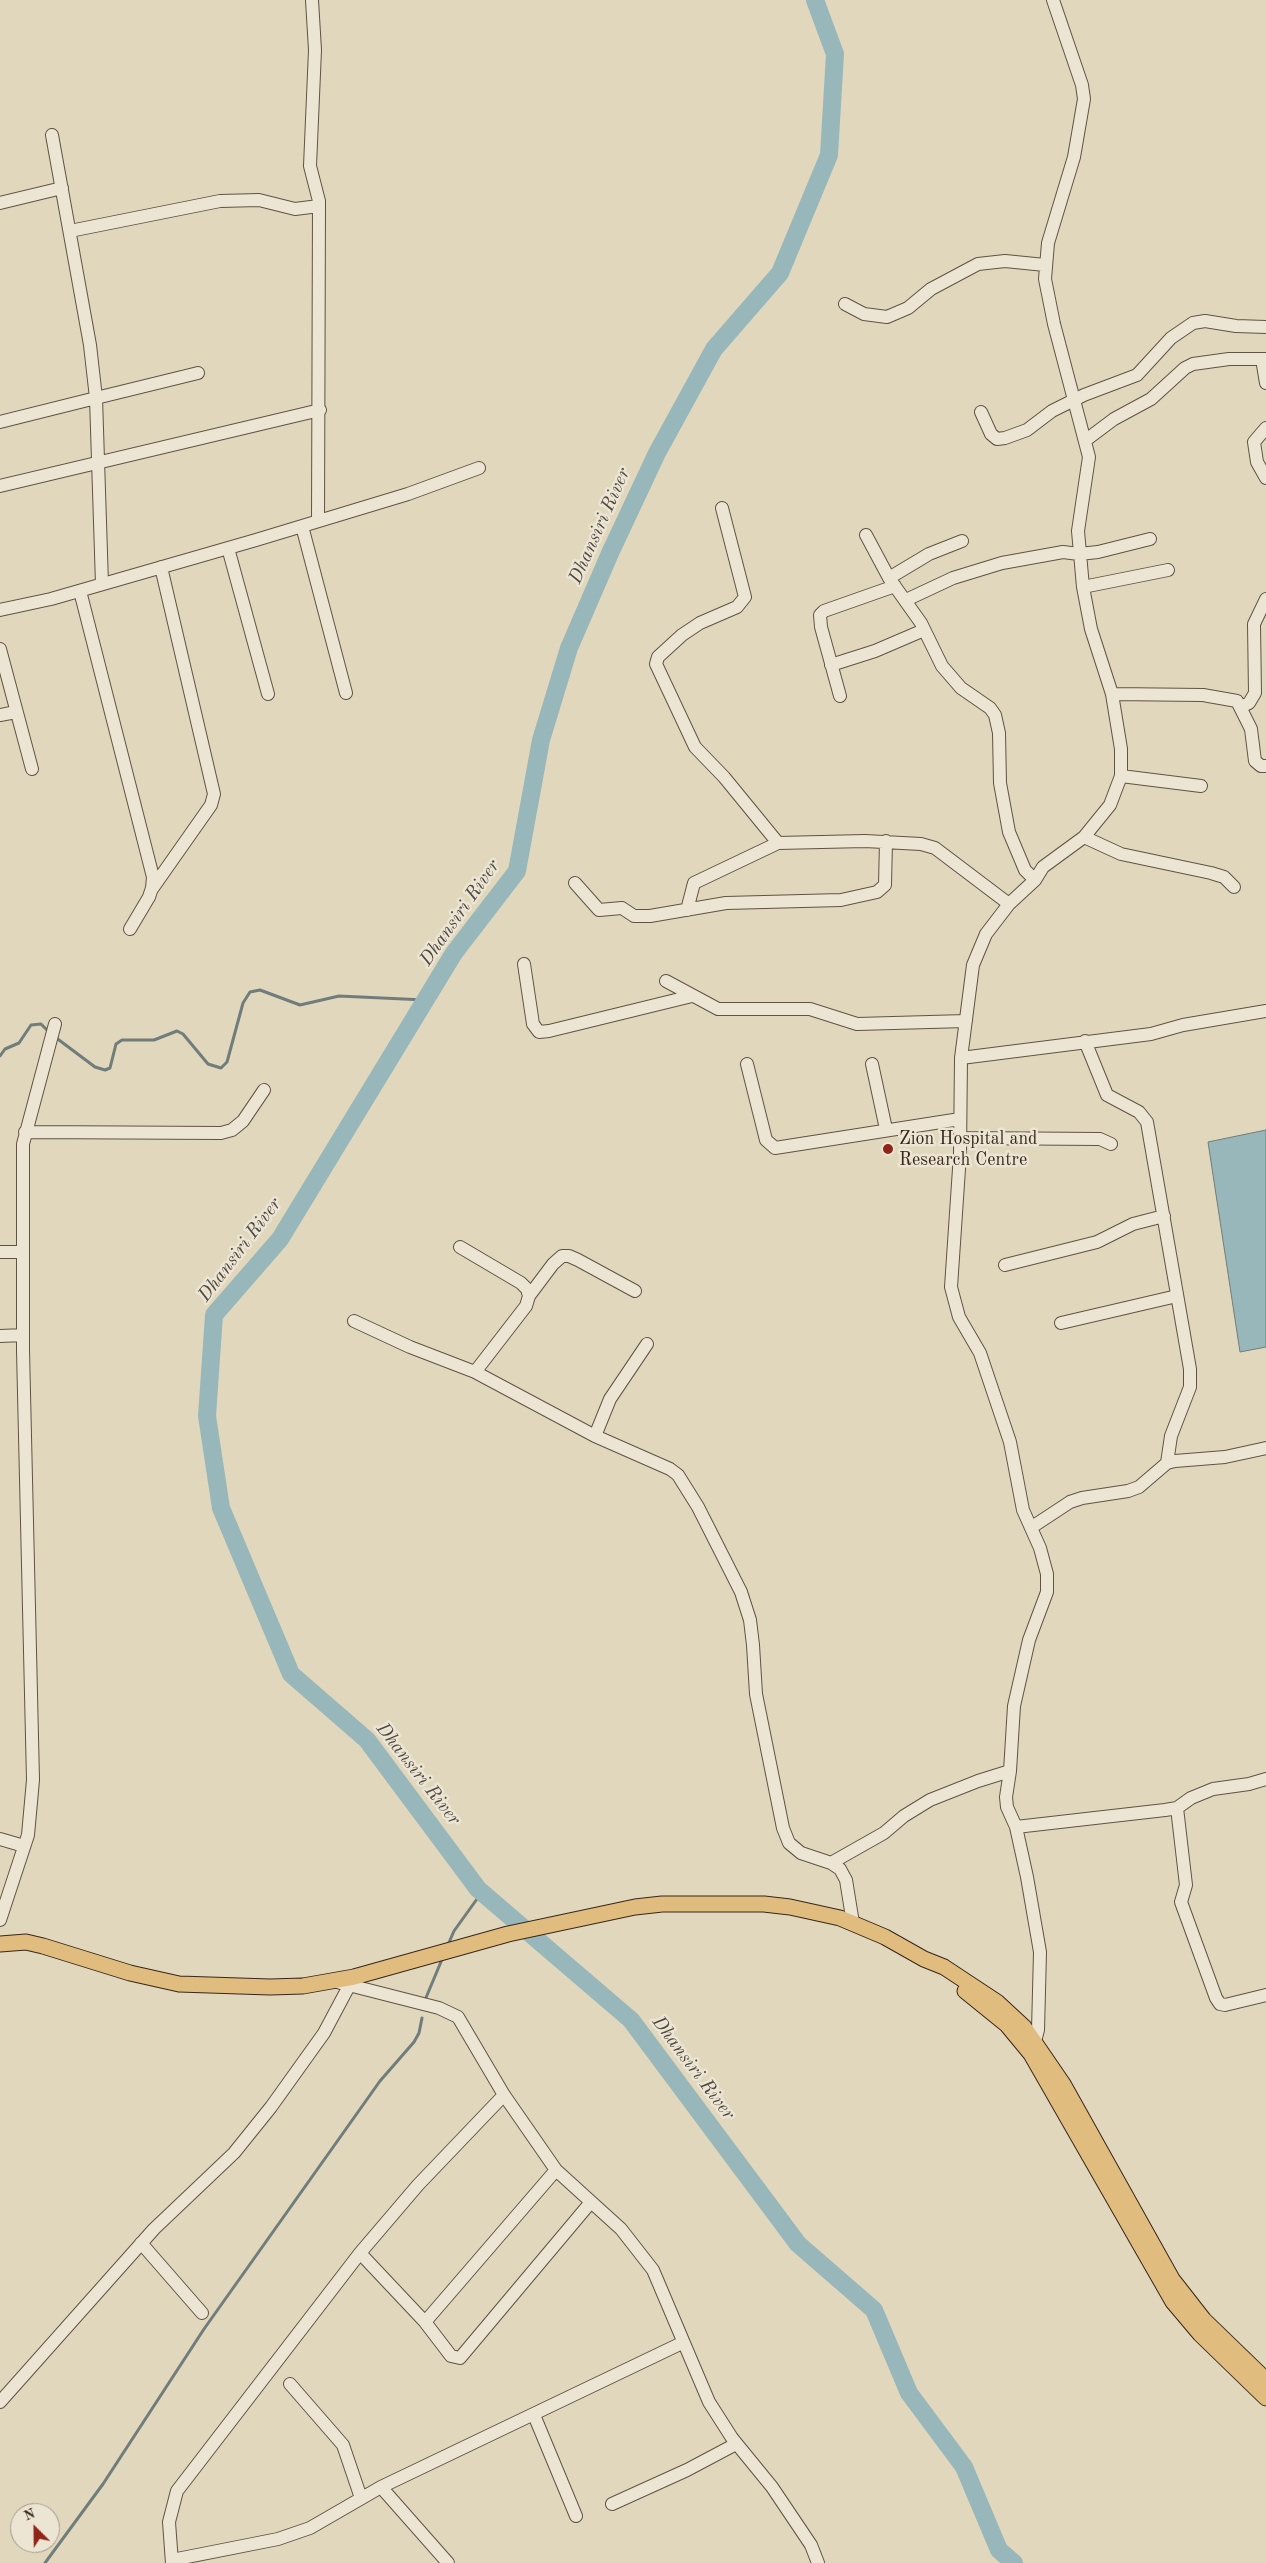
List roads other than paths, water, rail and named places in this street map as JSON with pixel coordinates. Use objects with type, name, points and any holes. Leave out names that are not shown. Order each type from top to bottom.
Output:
[{"type":"main road","points":[[0,1944],[10,1942],[34,1944],[130,1973],[179,1984],[270,1987],[333,1981],[374,1972],[499,1936],[603,1912],[662,1904],[764,1904],[816,1912],[853,1923],[885,1937],[924,1959],[938,1972],[994,2013],[1018,2037],[1033,2047],[1080,2114],[1172,2279],[1204,2320],[1266,2380]]},
{"type":"main road","points":[[1033,2047],[1173,2302],[1200,2334],[1266,2398]]},
{"type":"street","points":[[312,0],[315,50],[310,166],[319,206],[320,410],[318,521]]},
{"type":"street","points":[[1033,2047],[1038,2030],[1040,1952],[1016,1827],[1006,1802],[1014,1706],[1029,1640],[1047,1592],[1047,1574],[1032,1527],[1023,1510],[1010,1442],[980,1353],[959,1317],[951,1287],[960,1138],[961,1058],[974,965],[986,934],[1009,904],[1035,880],[1043,867],[1084,837],[1110,805],[1121,776],[1121,749],[1112,694],[1091,629],[1082,587],[1078,531],[1089,456],[1054,324],[1045,265],[1048,242],[1074,157],[1084,99],[1082,85],[1053,0]]},
{"type":"street","points":[[52,135],[90,345],[96,398],[102,584]]},
{"type":"street","points":[[0,202],[62,188]]},
{"type":"street","points":[[70,232],[220,201],[259,200],[295,209],[319,206]]},
{"type":"street","points":[[845,304],[864,314],[887,317],[903,311],[931,289],[978,264],[1004,261],[1045,265]]},
{"type":"street","points":[[982,412],[990,434],[997,439],[1005,438],[1027,430],[1052,411],[1137,375],[1171,338],[1193,323],[1205,321],[1236,326],[1266,327]]},
{"type":"street","points":[[1085,436],[1151,399],[1185,368],[1194,364],[1228,359],[1264,359],[1266,383]]},
{"type":"street","points":[[0,422],[198,373]]},
{"type":"street","points":[[0,486],[320,410]]},
{"type":"street","points":[[1266,428],[1254,442],[1257,462],[1266,478]]},
{"type":"street","points":[[0,610],[80,591],[228,548],[444,482],[479,468]]},
{"type":"street","points":[[722,508],[745,597],[738,607],[700,623],[682,635],[658,657],[656,664],[694,747],[724,776],[778,843]]},
{"type":"street","points":[[302,526],[346,693]]},
{"type":"street","points":[[866,536],[951,678],[990,708],[995,715],[999,733],[1000,784],[1009,832],[1025,870],[1035,880]]},
{"type":"street","points":[[906,600],[953,578],[1031,556],[1063,552],[1079,554],[1150,540]]},
{"type":"street","points":[[840,696],[819,621],[820,615],[824,611],[892,582],[929,554],[962,541]]},
{"type":"street","points":[[228,548],[268,694]]},
{"type":"street","points":[[130,929],[152,890],[211,805],[214,794],[161,567]]},
{"type":"street","points":[[1082,587],[1168,570]]},
{"type":"street","points":[[80,591],[149,863],[152,890]]},
{"type":"street","points":[[1242,707],[1250,703],[1255,693],[1254,624],[1266,599]]},
{"type":"street","points":[[831,665],[875,651],[924,630]]},
{"type":"street","points":[[0,649],[32,769]]},
{"type":"street","points":[[1112,694],[1203,695],[1230,699],[1237,702],[1242,707],[1250,729],[1255,761],[1261,766],[1266,766]]},
{"type":"street","points":[[0,715],[16,712]]},
{"type":"street","points":[[1121,776],[1201,786]]},
{"type":"street","points":[[1084,837],[1121,854],[1224,877],[1234,887]]},
{"type":"street","points":[[575,883],[599,910],[622,908],[634,916],[650,916],[726,903],[841,900],[877,892],[885,885],[886,841]]},
{"type":"street","points":[[687,910],[694,883],[778,843],[886,841],[921,844],[935,848],[1009,904]]},
{"type":"street","points":[[524,964],[533,1024],[539,1032],[692,996]]},
{"type":"street","points":[[666,981],[718,1010],[810,1009],[857,1024],[966,1021]]},
{"type":"street","points":[[961,1058],[1151,1034],[1183,1025],[1266,1011]]},
{"type":"street","points":[[0,1920],[3,1903],[28,1835],[34,1780],[23,1335],[22,1252],[25,1132],[55,1024]]},
{"type":"street","points":[[1085,1042],[1107,1095],[1112,1100],[1139,1112],[1147,1122],[1190,1369],[1190,1387],[1171,1436],[1167,1463]]},
{"type":"street","points":[[747,1064],[766,1140],[775,1148],[886,1129],[960,1119]]},
{"type":"street","points":[[872,1064],[886,1129]]},
{"type":"street","points":[[25,1132],[221,1133],[232,1130],[243,1120],[264,1090]]},
{"type":"street","points":[[960,1138],[1100,1139],[1111,1144]]},
{"type":"street","points":[[1005,1265],[1097,1242],[1133,1224],[1164,1216]]},
{"type":"street","points":[[460,1247],[521,1284],[527,1289],[528,1296],[526,1306],[475,1372]]},
{"type":"street","points":[[0,1252],[22,1252]]},
{"type":"street","points":[[528,1296],[557,1259],[562,1256],[578,1260],[635,1291]]},
{"type":"street","points":[[1060,1323],[1177,1296]]},
{"type":"street","points":[[354,1321],[410,1347],[475,1372],[595,1436],[670,1469],[678,1475],[698,1507],[742,1592],[750,1620],[756,1694],[783,1828],[789,1843],[801,1853],[831,1862],[840,1869],[846,1880],[853,1923]]},
{"type":"street","points":[[0,1336],[23,1335]]},
{"type":"street","points":[[595,1436],[610,1399],[647,1344]]},
{"type":"street","points":[[1032,1527],[1070,1502],[1082,1498],[1128,1491],[1139,1487],[1167,1463],[1192,1458],[1225,1457],[1266,1448]]},
{"type":"street","points":[[831,1862],[884,1833],[904,1816],[930,1800],[978,1781],[1010,1771]]},
{"type":"street","points":[[1016,1827],[1177,1808],[1192,1798],[1212,1789],[1249,1784],[1266,1779]]},
{"type":"street","points":[[1177,1808],[1186,1885],[1181,1902],[1216,1998],[1220,2004],[1225,2005],[1266,1995]]},
{"type":"street","points":[[0,1839],[24,1846]]},
{"type":"street","points":[[333,1981],[439,2008],[458,2017],[504,2095],[556,2170],[622,2229],[653,2270],[682,2343],[709,2402],[736,2444],[772,2487],[800,2528],[811,2545],[818,2563]]},
{"type":"street","points":[[0,2402],[141,2243],[234,2153],[271,2107],[324,2033],[349,1986]]},
{"type":"street","points":[[504,2095],[418,2185],[360,2253],[177,2491],[169,2522],[172,2561],[295,2535],[381,2487],[682,2343]]},
{"type":"street","points":[[425,2322],[556,2170]]},
{"type":"street","points":[[360,2253],[425,2322],[451,2356],[456,2358],[464,2355],[591,2202]]},
{"type":"street","points":[[141,2243],[202,2313]]},
{"type":"street","points":[[290,2384],[343,2445],[362,2498]]},
{"type":"street","points":[[534,2415],[576,2516]]},
{"type":"street","points":[[612,2504],[687,2470],[736,2444]]},
{"type":"street","points":[[381,2487],[448,2563]]},
{"type":"water","points":[[1266,1130],[1266,1347],[1240,1352],[1208,1142]]},
{"type":"waterway","name":"Dhansiri River","points":[[815,0],[835,54],[829,155],[780,273],[714,349],[657,453],[611,551],[569,648],[541,740],[517,871],[454,953],[280,1239],[214,1315],[207,1416],[221,1508],[291,1674],[367,1740],[478,1889],[631,2020],[798,2244],[874,2310],[909,2393],[964,2467],[999,2550],[1014,2563]]},
{"type":"waterway","points":[[55,1037],[95,1067],[105,1070],[110,1068],[116,1044],[122,1040],[154,1040],[177,1031],[183,1034],[208,1064],[221,1068],[227,1062],[243,1003],[250,992],[260,990],[300,1005],[339,996],[425,1000]]},
{"type":"waterway","points":[[0,1056],[5,1049],[19,1043],[31,1025],[41,1024],[50,1033]]},
{"type":"waterway","points":[[447,1947],[454,1931],[482,1892]]},
{"type":"waterway","points":[[425,2000],[443,1957]]},
{"type":"waterway","points":[[45,2563],[103,2484],[204,2329],[380,2081],[414,2042],[419,2033],[422,2018]]},
{"type":"place","name":"Zion Hospital and Research Centre","points":[[888,1149]]}]
